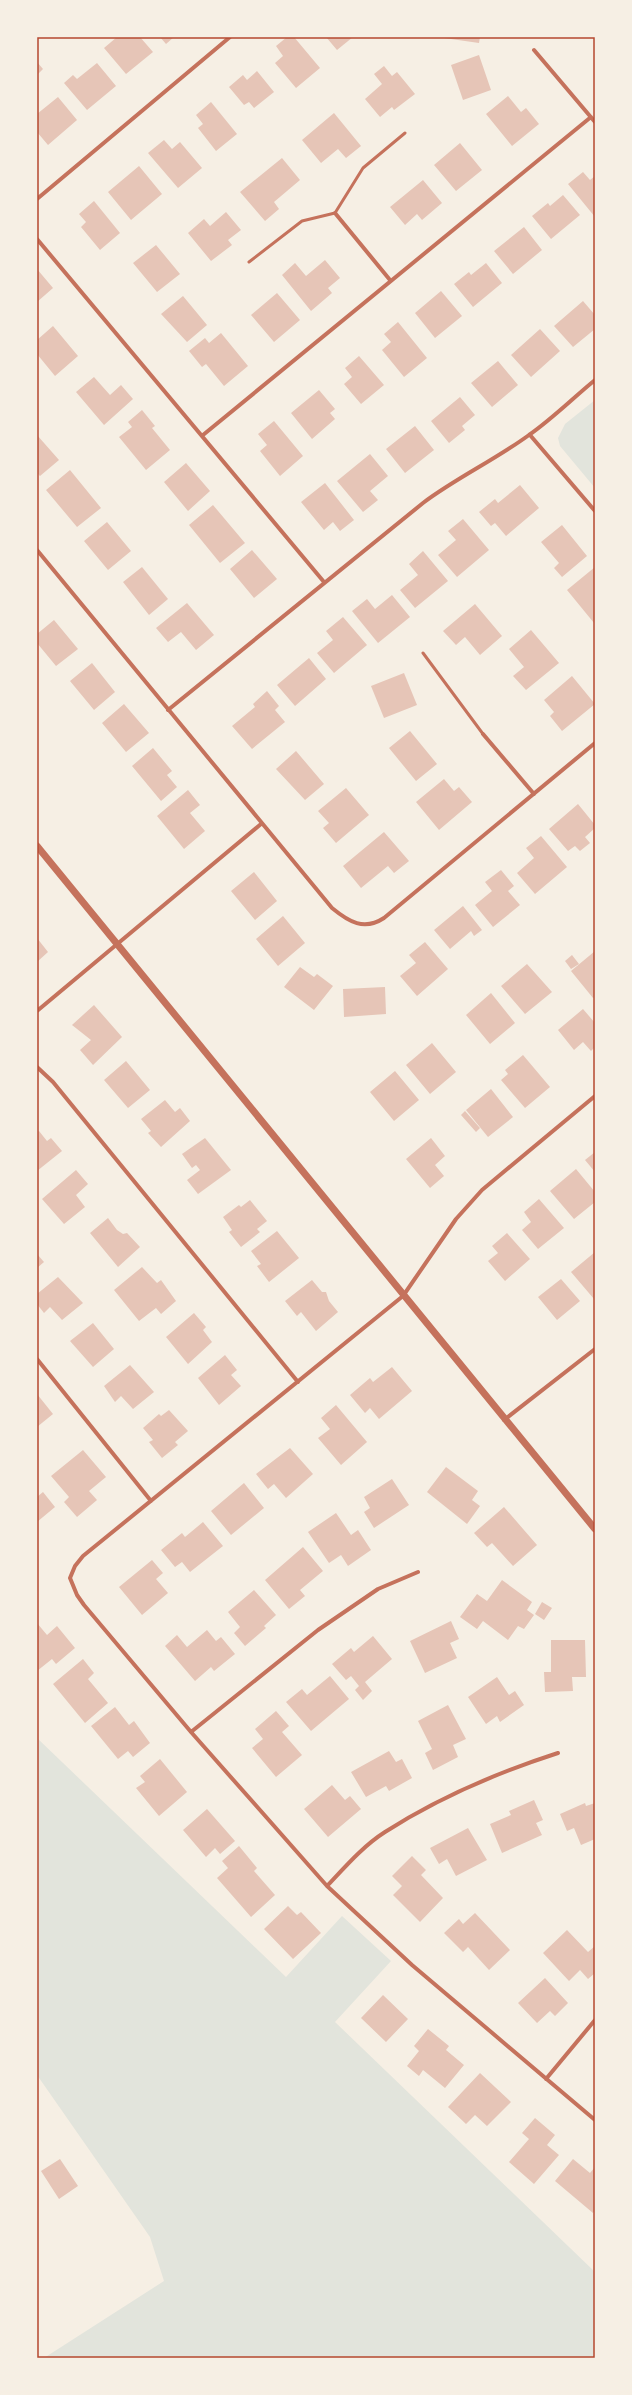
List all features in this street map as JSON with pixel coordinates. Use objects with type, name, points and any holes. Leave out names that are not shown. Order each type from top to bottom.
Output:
[{"type":"street","points":[[37,199],[230,37]]},
{"type":"street","points":[[534,50],[595,122]]},
{"type":"street","points":[[203,435],[390,280],[591,117]]},
{"type":"street","points":[[335,213],[390,280]]},
{"type":"street","points":[[37,239],[203,435],[324,582]]},
{"type":"street","points":[[168,710],[324,582],[446,485],[479,468],[530,435],[595,380]]},
{"type":"street","points":[[530,435],[595,511]]},
{"type":"street","points":[[37,550],[261,824],[332,908],[354,923],[366,926],[376,923],[384,918],[595,743]]},
{"type":"street","points":[[483,734],[534,794]]},
{"type":"street","points":[[37,1011],[261,824]]},
{"type":"street","points":[[37,846],[504,1420],[595,1529]]},
{"type":"street","points":[[37,1067],[53,1082],[298,1382]]},
{"type":"street","points":[[595,1096],[482,1190],[456,1219],[403,1296],[83,1556],[70,1578],[72,1586],[84,1605],[191,1732],[327,1886],[412,1965],[595,2120]]},
{"type":"street","points":[[504,1420],[595,1350]]},
{"type":"street","points":[[37,1359],[151,1501]]},
{"type":"street","points":[[191,1732],[324,1626],[378,1589],[418,1572]]},
{"type":"street","points":[[327,1886],[384,1832],[435,1804],[519,1766],[558,1753]]},
{"type":"street","points":[[546,2079],[595,2020]]},
{"type":"lane","points":[[249,262],[302,221],[335,213],[363,168],[405,133]]},
{"type":"lane","points":[[423,653],[483,734]]},
{"type":"shaded area","points":[[595,400],[595,488],[560,446],[558,438],[565,424]]},
{"type":"shaded area","points":[[37,1738],[286,1977],[342,1916],[391,1961],[335,2022],[595,2272],[595,2358],[44,2358],[164,2281],[150,2237],[37,2075]]},
{"type":"building","points":[[117,37],[140,37],[153,52],[126,74],[104,48]]},
{"type":"building","points":[[160,37],[174,37],[166,44]]},
{"type":"building","points":[[287,37],[294,37],[320,68],[296,88],[275,63],[283,56],[276,46]]},
{"type":"building","points":[[326,37],[353,37],[337,50]]},
{"type":"building","points":[[437,37],[480,37],[479,43]]},
{"type":"building","points":[[479,55],[491,90],[463,100],[451,65]]},
{"type":"building","points":[[37,62],[43,69],[37,75]]},
{"type":"building","points":[[97,63],[116,86],[87,110],[64,83],[73,75],[77,79]]},
{"type":"building","points":[[384,66],[392,76],[397,72],[415,94],[394,110],[392,107],[380,117],[365,99],[382,84],[374,74]]},
{"type":"building","points":[[257,71],[274,92],[254,108],[249,102],[244,105],[229,87],[243,75],[247,80]]},
{"type":"building","points":[[508,96],[521,112],[526,108],[539,124],[512,146],[486,114]]},
{"type":"building","points":[[58,97],[77,120],[48,145],[37,132],[37,114]]},
{"type":"building","points":[[211,102],[237,134],[216,151],[198,128],[203,124],[196,115]]},
{"type":"building","points":[[334,113],[361,146],[346,158],[338,149],[321,163],[302,140]]},
{"type":"building","points":[[164,140],[172,149],[180,142],[202,168],[178,188],[148,153]]},
{"type":"building","points":[[460,143],[482,170],[456,191],[434,165]]},
{"type":"building","points":[[282,158],[300,180],[274,202],[279,209],[265,221],[240,192]]},
{"type":"building","points":[[139,166],[162,194],[131,220],[108,192]]},
{"type":"building","points":[[583,172],[590,180],[595,176],[595,217],[568,184]]},
{"type":"building","points":[[423,180],[442,203],[422,220],[417,214],[405,225],[390,207]]},
{"type":"building","points":[[563,195],[580,215],[551,239],[532,216],[548,203],[550,206]]},
{"type":"building","points":[[94,201],[120,233],[100,250],[81,227],[86,222],[79,214]]},
{"type":"building","points":[[226,212],[241,230],[228,240],[232,245],[211,261],[188,233],[204,219],[210,226]]},
{"type":"building","points":[[524,227],[542,250],[513,274],[494,251]]},
{"type":"building","points":[[156,245],[180,274],[157,292],[133,263]]},
{"type":"building","points":[[325,260],[340,278],[328,288],[332,293],[311,311],[282,275],[295,263],[306,276]]},
{"type":"building","points":[[486,263],[502,283],[473,307],[454,284],[469,272],[471,275]]},
{"type":"building","points":[[37,269],[53,288],[37,302]]},
{"type":"building","points":[[441,291],[462,316],[435,338],[415,313]]},
{"type":"building","points":[[277,293],[300,320],[274,342],[251,315]]},
{"type":"building","points":[[183,296],[207,325],[187,342],[161,314]]},
{"type":"building","points":[[583,301],[595,315],[595,329],[573,347],[554,326]]},
{"type":"building","points":[[398,322],[427,358],[404,377],[382,350],[391,342],[384,334]]},
{"type":"building","points":[[53,326],[78,356],[55,376],[37,354],[37,340]]},
{"type":"building","points":[[540,329],[560,351],[531,377],[511,355]]},
{"type":"building","points":[[221,333],[248,366],[224,386],[206,364],[202,367],[189,351],[205,338],[209,343]]},
{"type":"building","points":[[359,356],[384,385],[361,404],[344,384],[352,377],[345,368]]},
{"type":"building","points":[[498,361],[518,385],[492,407],[471,383]]},
{"type":"building","points":[[94,377],[110,395],[121,385],[133,399],[104,425],[76,392]]},
{"type":"building","points":[[319,390],[335,409],[330,413],[335,419],[312,439],[291,413]]},
{"type":"building","points":[[460,397],[475,415],[462,426],[465,430],[449,443],[431,421]]},
{"type":"building","points":[[142,410],[155,426],[152,428],[170,450],[146,470],[119,437],[132,427],[128,422]]},
{"type":"building","points":[[274,421],[303,456],[280,476],[260,451],[267,445],[258,434]]},
{"type":"building","points":[[415,426],[434,450],[405,473],[386,449]]},
{"type":"building","points":[[37,435],[59,460],[40,476],[37,473]]},
{"type":"building","points":[[370,454],[388,476],[370,491],[378,500],[363,512],[337,481]]},
{"type":"building","points":[[186,463],[210,491],[188,511],[164,482]]},
{"type":"building","points":[[70,470],[101,508],[77,527],[46,490]]},
{"type":"building","points":[[325,483],[354,520],[340,531],[333,522],[324,530],[301,502]]},
{"type":"building","points":[[520,485],[539,508],[506,536],[495,523],[491,526],[479,512],[495,499],[498,503]]},
{"type":"building","points":[[213,505],[245,543],[220,563],[189,525]]},
{"type":"building","points":[[463,519],[489,550],[457,577],[438,555],[456,540],[448,531]]},
{"type":"building","points":[[107,522],[131,551],[108,570],[84,541]]},
{"type":"building","points":[[562,525],[587,556],[562,577],[554,568],[559,563],[541,542]]},
{"type":"building","points":[[252,550],[277,579],[254,598],[230,569]]},
{"type":"building","points":[[423,551],[448,581],[415,608],[400,590],[418,575],[409,564]]},
{"type":"building","points":[[142,567],[168,599],[149,615],[123,582]]},
{"type":"building","points":[[595,567],[595,622],[594,623],[567,590]]},
{"type":"building","points":[[392,595],[410,617],[378,643],[352,611],[367,599],[375,609]]},
{"type":"building","points":[[187,603],[214,635],[196,650],[181,632],[168,642],[156,628]]},
{"type":"building","points":[[475,604],[502,636],[480,655],[465,637],[456,645],[443,631]]},
{"type":"building","points":[[343,617],[367,645],[334,673],[317,653],[333,640],[326,631]]},
{"type":"building","points":[[54,620],[78,649],[56,666],[37,643],[37,634]]},
{"type":"building","points":[[531,630],[559,663],[526,690],[513,676],[524,667],[509,649]]},
{"type":"building","points":[[309,658],[326,679],[295,706],[277,685]]},
{"type":"building","points":[[92,663],[115,692],[94,710],[70,681]]},
{"type":"building","points":[[404,673],[417,705],[384,718],[371,686]]},
{"type":"building","points":[[572,676],[595,704],[562,731],[550,716],[554,712],[544,700]]},
{"type":"building","points":[[267,691],[279,706],[275,710],[285,722],[252,749],[232,726],[255,707],[253,704]]},
{"type":"building","points":[[124,704],[149,733],[126,752],[102,723]]},
{"type":"building","points":[[410,731],[437,764],[416,781],[389,748]]},
{"type":"building","points":[[153,748],[172,771],[167,775],[177,787],[161,801],[132,766]]},
{"type":"building","points":[[296,751],[324,784],[305,800],[276,769]]},
{"type":"building","points":[[444,779],[454,791],[459,787],[472,802],[439,830],[416,802]]},
{"type":"building","points":[[346,788],[369,815],[336,843],[323,828],[329,823],[318,811]]},
{"type":"building","points":[[188,790],[200,805],[190,813],[205,831],[184,849],[157,816]]},
{"type":"building","points":[[578,804],[595,825],[595,828],[585,837],[590,843],[580,851],[575,846],[568,851],[549,829]]},
{"type":"building","points":[[384,832],[409,861],[394,873],[388,866],[361,888],[343,866]]},
{"type":"building","points":[[541,836],[567,867],[535,894],[517,873],[534,858],[526,848]]},
{"type":"building","points":[[501,870],[514,886],[508,891],[520,905],[493,927],[475,905],[492,891],[485,882]]},
{"type":"building","points":[[254,872],[277,901],[255,920],[231,891]]},
{"type":"building","points":[[463,906],[482,930],[474,936],[471,931],[450,949],[434,930]]},
{"type":"building","points":[[283,916],[305,943],[278,966],[256,939]]},
{"type":"building","points":[[37,938],[48,952],[37,962]]},
{"type":"building","points":[[425,942],[448,969],[417,996],[400,976],[416,963],[409,955]]},
{"type":"building","points":[[595,951],[595,997],[593,998],[571,971]]},
{"type":"building","points":[[572,955],[579,964],[571,969],[565,961]]},
{"type":"building","points":[[527,964],[552,992],[525,1014],[501,986]]},
{"type":"building","points":[[300,967],[314,977],[317,974],[333,986],[314,1010],[284,987]]},
{"type":"building","points":[[385,987],[386,1014],[344,1017],[343,989]]},
{"type":"building","points":[[491,993],[515,1023],[490,1044],[466,1015]]},
{"type":"building","points":[[94,1005],[122,1037],[93,1065],[80,1050],[91,1040],[72,1025]]},
{"type":"building","points":[[583,1009],[595,1023],[595,1047],[591,1051],[583,1042],[574,1050],[558,1030]]},
{"type":"building","points":[[432,1043],[456,1072],[430,1094],[406,1065]]},
{"type":"building","points":[[523,1055],[550,1087],[525,1108],[501,1080],[508,1074],[505,1070]]},
{"type":"building","points":[[126,1061],[150,1090],[128,1108],[104,1080]]},
{"type":"building","points":[[395,1071],[419,1100],[394,1121],[370,1092]]},
{"type":"building","points":[[491,1089],[513,1117],[488,1137],[466,1110]]},
{"type":"building","points":[[165,1100],[175,1112],[180,1108],[190,1121],[161,1147],[148,1133],[151,1131],[141,1119]]},
{"type":"building","points":[[465,1111],[480,1128],[476,1132],[461,1115]]},
{"type":"building","points":[[39,1131],[47,1141],[51,1138],[62,1151],[37,1171],[37,1132]]},
{"type":"building","points":[[205,1138],[231,1170],[198,1194],[187,1180],[200,1170],[196,1165],[192,1168],[182,1154]]},
{"type":"building","points":[[431,1138],[445,1156],[435,1165],[444,1176],[430,1188],[406,1159]]},
{"type":"building","points":[[595,1152],[595,1172],[585,1160]]},
{"type":"building","points":[[576,1169],[595,1192],[595,1202],[574,1219],[550,1191]]},
{"type":"building","points":[[76,1170],[88,1184],[76,1195],[85,1207],[64,1224],[42,1199]]},
{"type":"building","points":[[539,1199],[564,1228],[538,1249],[522,1230],[531,1222],[524,1212]]},
{"type":"building","points":[[250,1200],[267,1221],[257,1229],[260,1232],[241,1247],[229,1232],[232,1230],[223,1217],[239,1205],[241,1207]]},
{"type":"building","points":[[108,1218],[117,1230],[123,1234],[127,1233],[140,1247],[118,1267],[90,1233]]},
{"type":"building","points":[[277,1231],[299,1258],[269,1282],[257,1266],[261,1264],[251,1251]]},
{"type":"building","points":[[507,1233],[530,1259],[505,1281],[488,1261],[498,1253],[492,1246]]},
{"type":"building","points":[[595,1252],[595,1298],[594,1299],[571,1272]]},
{"type":"building","points":[[37,1254],[44,1262],[37,1268]]},
{"type":"building","points":[[142,1267],[157,1283],[161,1280],[176,1301],[161,1314],[156,1308],[139,1321],[114,1290]]},
{"type":"building","points":[[58,1277],[83,1303],[62,1320],[50,1307],[44,1313],[37,1304],[37,1294]]},
{"type":"building","points":[[561,1279],[580,1301],[557,1320],[538,1297]]},
{"type":"building","points":[[312,1280],[322,1292],[326,1292],[329,1301],[338,1312],[316,1331],[301,1312],[297,1316],[285,1301]]},
{"type":"building","points":[[194,1313],[206,1327],[203,1330],[212,1342],[188,1364],[166,1337]]},
{"type":"building","points":[[93,1323],[114,1349],[93,1367],[70,1341]]},
{"type":"building","points":[[225,1355],[237,1370],[231,1375],[241,1386],[219,1405],[198,1378]]},
{"type":"building","points":[[130,1365],[154,1392],[133,1409],[121,1396],[115,1402],[104,1386]]},
{"type":"building","points":[[392,1367],[412,1391],[379,1419],[370,1408],[365,1413],[350,1395],[370,1378],[373,1382]]},
{"type":"building","points":[[37,1394],[53,1414],[37,1427]]},
{"type":"building","points":[[336,1405],[367,1442],[341,1465],[318,1438],[330,1429],[321,1418]]},
{"type":"building","points":[[169,1410],[188,1431],[175,1442],[178,1445],[162,1458],[149,1442],[153,1440],[143,1428],[159,1414],[161,1416]]},
{"type":"building","points":[[290,1448],[313,1474],[286,1498],[274,1484],[268,1489],[256,1474]]},
{"type":"building","points":[[83,1450],[106,1477],[89,1491],[97,1500],[77,1517],[64,1502],[69,1497],[51,1476]]},
{"type":"building","points":[[446,1467],[478,1491],[472,1500],[480,1506],[467,1524],[427,1492]]},
{"type":"building","points":[[392,1479],[409,1505],[374,1528],[364,1512],[370,1508],[364,1497]]},
{"type":"building","points":[[244,1483],[264,1508],[231,1535],[211,1511]]},
{"type":"building","points":[[43,1492],[55,1507],[37,1522],[37,1497]]},
{"type":"building","points":[[504,1507],[537,1545],[513,1566],[492,1543],[487,1547],[474,1533]]},
{"type":"building","points":[[336,1513],[351,1535],[358,1530],[371,1550],[348,1566],[341,1555],[329,1563],[308,1532]]},
{"type":"building","points":[[203,1522],[223,1546],[190,1572],[182,1562],[175,1567],[161,1550],[182,1533],[185,1537]]},
{"type":"building","points":[[303,1547],[323,1571],[300,1590],[305,1596],[289,1609],[265,1580]]},
{"type":"building","points":[[152,1560],[163,1573],[156,1579],[168,1593],[142,1615],[119,1587]]},
{"type":"building","points":[[502,1580],[532,1602],[527,1610],[534,1615],[524,1629],[518,1626],[508,1640],[483,1621],[477,1629],[460,1617],[477,1594],[487,1601]]},
{"type":"building","points":[[254,1590],[276,1615],[264,1626],[266,1628],[245,1646],[234,1633],[240,1627],[228,1612]]},
{"type":"building","points":[[542,1602],[552,1608],[544,1620],[535,1614]]},
{"type":"building","points":[[451,1621],[459,1639],[450,1643],[457,1658],[425,1673],[410,1641]]},
{"type":"building","points":[[37,1623],[47,1635],[57,1626],[75,1648],[56,1664],[52,1659],[37,1671]]},
{"type":"building","points":[[207,1630],[216,1641],[221,1637],[235,1654],[214,1671],[211,1667],[195,1681],[165,1646],[177,1635],[187,1647]]},
{"type":"building","points":[[373,1636],[392,1659],[365,1682],[372,1691],[363,1700],[355,1690],[359,1686],[351,1676],[346,1680],[332,1664],[351,1648],[354,1652]]},
{"type":"building","points":[[551,1640],[585,1640],[586,1677],[572,1677],[573,1691],[545,1692],[544,1672],[551,1672]]},
{"type":"building","points":[[83,1659],[94,1673],[88,1679],[108,1703],[85,1723],[53,1684]]},
{"type":"building","points":[[330,1676],[349,1699],[311,1731],[286,1702],[302,1689],[307,1695]]},
{"type":"building","points":[[497,1677],[509,1695],[515,1691],[524,1705],[500,1722],[497,1716],[486,1724],[468,1697]]},
{"type":"building","points":[[448,1705],[466,1739],[453,1745],[458,1757],[433,1770],[425,1753],[432,1749],[418,1721]]},
{"type":"building","points":[[115,1707],[129,1725],[134,1721],[150,1743],[133,1757],[128,1751],[118,1759],[91,1726]]},
{"type":"building","points":[[276,1711],[289,1726],[282,1732],[302,1755],[276,1777],[252,1748],[263,1739],[255,1729]]},
{"type":"building","points":[[389,1751],[396,1762],[402,1759],[412,1778],[389,1791],[386,1786],[366,1797],[351,1772]]},
{"type":"building","points":[[160,1759],[187,1792],[159,1816],[136,1788],[145,1782],[140,1776]]},
{"type":"building","points":[[332,1785],[345,1800],[350,1796],[361,1809],[328,1837],[304,1809]]},
{"type":"building","points":[[534,1800],[543,1820],[536,1823],[542,1835],[502,1853],[490,1824],[511,1815],[509,1811]]},
{"type":"building","points":[[585,1803],[586,1806],[595,1803],[595,1839],[581,1845],[574,1828],[567,1831],[560,1814]]},
{"type":"building","points":[[207,1809],[235,1841],[220,1854],[215,1848],[206,1857],[183,1830]]},
{"type":"building","points":[[468,1828],[487,1860],[456,1876],[447,1859],[439,1864],[430,1848]]},
{"type":"building","points":[[239,1846],[257,1868],[254,1871],[275,1895],[251,1917],[217,1878],[228,1868],[222,1861]]},
{"type":"building","points":[[412,1856],[426,1870],[421,1875],[443,1898],[420,1922],[393,1895],[402,1886],[392,1876]]},
{"type":"building","points":[[288,1906],[297,1915],[301,1912],[321,1933],[293,1959],[264,1929]]},
{"type":"building","points":[[475,1913],[510,1950],[489,1970],[468,1947],[463,1952],[444,1933],[459,1919],[463,1924]]},
{"type":"building","points":[[567,1930],[588,1952],[595,1946],[595,1973],[588,1979],[580,1970],[569,1981],[543,1953]]},
{"type":"building","points":[[545,1978],[568,2003],[555,2016],[550,2011],[537,2023],[518,2003]]},
{"type":"building","points":[[383,1995],[408,2019],[386,2042],[361,2018]]},
{"type":"building","points":[[428,2029],[449,2046],[446,2050],[464,2065],[445,2088],[423,2070],[419,2076],[407,2066],[419,2051],[414,2046]]},
{"type":"building","points":[[480,2073],[511,2102],[487,2126],[475,2115],[466,2124],[448,2107]]},
{"type":"building","points":[[535,2118],[555,2135],[547,2145],[559,2155],[534,2184],[509,2162],[529,2139],[522,2133]]},
{"type":"building","points":[[60,2159],[78,2186],[59,2199],[41,2171]]},
{"type":"building","points":[[573,2159],[590,2173],[595,2167],[595,2210],[593,2213],[555,2181]]}]
